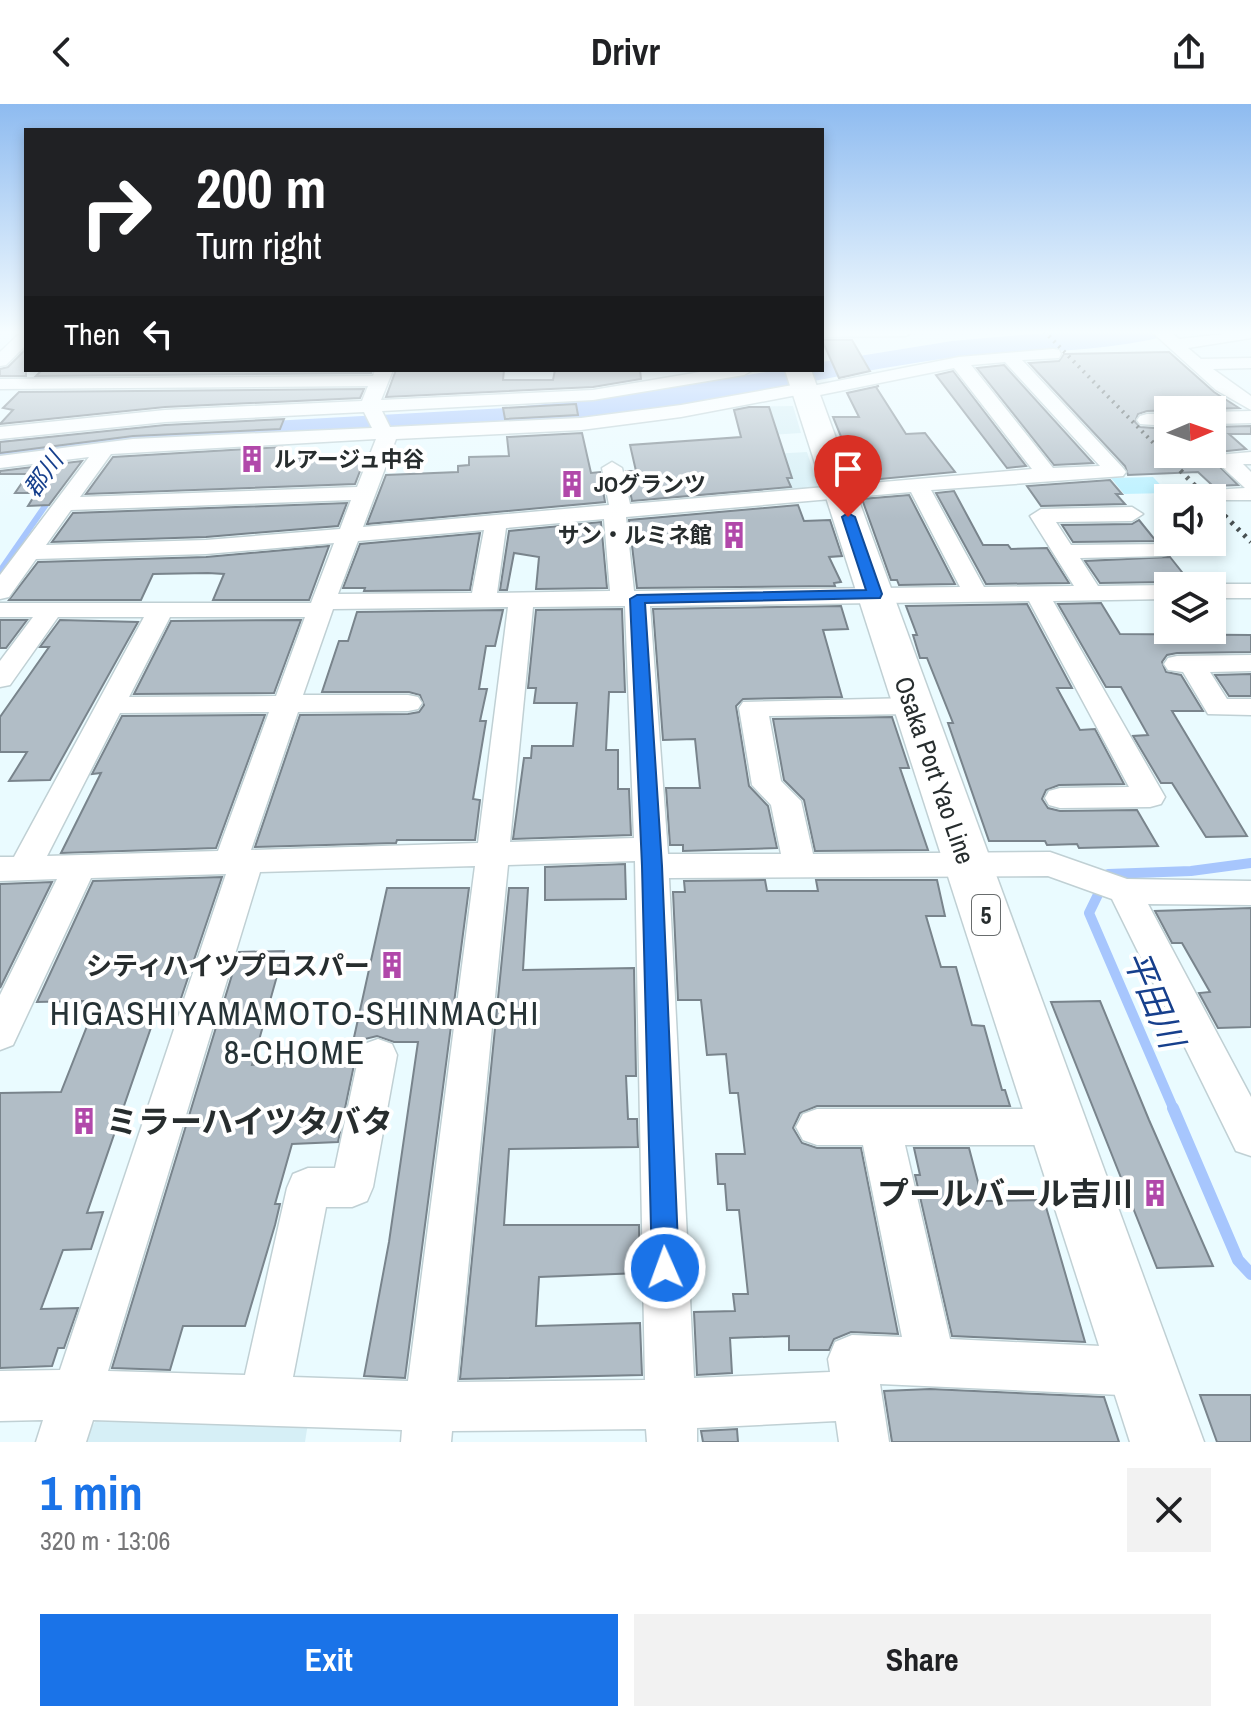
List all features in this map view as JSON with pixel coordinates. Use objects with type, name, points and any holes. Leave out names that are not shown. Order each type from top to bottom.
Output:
[{"type":"main road","name":"Osaka Port Yao Line","points":[[805,393],[1167,1442]]},
{"type":"street","points":[[71,425],[98,393]]},
{"type":"street","points":[[165,416],[181,393]]},
{"type":"street","points":[[61,1442],[287,703],[383,442],[370,405],[375,393]]},
{"type":"street","points":[[515,399],[516,393]]},
{"type":"street","points":[[0,433],[165,416],[599,393]]},
{"type":"street","points":[[276,456],[383,442],[627,419],[755,393]]},
{"type":"street","points":[[984,393],[1047,474]]},
{"type":"street","points":[[29,552],[206,547],[1047,474],[1116,472],[1044,393]]},
{"type":"street","points":[[1233,393],[1251,404]]},
{"type":"street","points":[[1226,418],[1251,417]]},
{"type":"street","points":[[1147,420],[1154,420]]},
{"type":"street","points":[[0,462],[133,445],[383,442]]},
{"type":"street","points":[[0,592],[65,504],[91,452]]},
{"type":"street","points":[[1251,458],[1225,459],[1251,483]]},
{"type":"street","points":[[612,468],[630,599],[651,858],[671,1424]]},
{"type":"street","points":[[918,485],[976,594]]},
{"type":"street","points":[[65,504],[366,493]]},
{"type":"street","points":[[1226,495],[1251,494]]},
{"type":"street","points":[[1091,593],[1041,516],[1132,514]]},
{"type":"street","points":[[483,601],[496,522]]},
{"type":"street","points":[[1064,552],[1154,549]]},
{"type":"street","points":[[1226,591],[1251,591]]},
{"type":"street","points":[[0,610],[161,610],[875,594],[1154,592]]},
{"type":"street","points":[[1037,594],[1150,797],[1060,798]]},
{"type":"street","points":[[428,1424],[521,601]]},
{"type":"street","points":[[0,679],[51,610]]},
{"type":"street","points":[[12,868],[111,705],[161,610]]},
{"type":"street","points":[[1251,663],[1184,664],[1218,708],[1251,707]]},
{"type":"street","points":[[111,705],[408,703]]},
{"type":"street","points":[[799,864],[786,801],[767,785],[753,708],[913,706]]},
{"type":"street","points":[[12,868],[491,852],[799,864],[1050,864],[1111,886],[1251,893]]},
{"type":"street","points":[[0,1034],[80,866]]},
{"type":"street","points":[[1111,886],[1251,1138]]},
{"type":"street","points":[[264,1400],[308,1188],[352,1187],[378,1055]]},
{"type":"street","points":[[817,1127],[1059,1127]]},
{"type":"street","points":[[880,1127],[931,1362]]},
{"type":"street","points":[[864,1442],[852,1359],[1143,1372]]},
{"type":"street","points":[[0,1396],[77,1393],[264,1400],[428,1424],[671,1424],[856,1395]]},
{"type":"shaded area","points":[[793,406],[801,433],[741,437],[732,407]]},
{"type":"shaded area","points":[[807,452],[819,489],[772,494],[755,455]]},
{"type":"shaded area","points":[[1153,477],[1160,484],[1154,484],[1154,493],[1124,494],[1111,478]]},
{"type":"shaded area","points":[[100,1418],[308,1423],[305,1442],[72,1442]]},
{"type":"building","points":[[18,393],[362,393],[360,398],[165,407],[0,424],[13,410],[3,408]]},
{"type":"building","points":[[387,393],[460,393],[386,397]]},
{"type":"building","points":[[847,393],[880,393],[906,434],[925,433],[955,472],[859,481],[833,417],[859,417]]},
{"type":"building","points":[[950,393],[970,393],[1026,466],[1007,468]]},
{"type":"building","points":[[997,393],[1030,393],[1093,463],[1054,465]]},
{"type":"building","points":[[1057,393],[1216,393],[1220,396],[1154,396],[1154,411],[1138,414],[1135,422],[1140,427],[1154,428],[1154,468],[1221,468],[1238,485],[1211,484],[1198,472],[1128,475],[1125,466]]},
{"type":"building","points":[[1226,400],[1239,408],[1226,408]]},
{"type":"building","points":[[576,404],[578,415],[505,419],[503,408]]},
{"type":"building","points":[[769,407],[792,478],[787,478],[791,487],[632,501],[626,471],[636,471],[630,445],[741,437],[734,410]]},
{"type":"building","points":[[284,419],[280,429],[133,436],[0,453],[0,442],[165,425]]},
{"type":"building","points":[[1251,426],[1251,434],[1229,434],[1246,449],[1226,451],[1226,427]]},
{"type":"building","points":[[582,433],[591,473],[600,472],[605,502],[367,524],[386,475],[458,472],[458,466],[469,465],[469,457],[509,456],[507,437]]},
{"type":"building","points":[[282,447],[278,459],[365,458],[355,484],[86,494],[113,457]]},
{"type":"building","points":[[82,461],[49,505],[28,506],[36,493],[15,493],[28,474],[0,474],[0,471]]},
{"type":"building","points":[[1110,480],[1122,494],[1116,494],[1125,504],[1041,506],[1027,486]]},
{"type":"building","points":[[954,491],[983,545],[1008,545],[1011,549],[1047,548],[1069,583],[986,584],[936,493]]},
{"type":"building","points":[[909,495],[955,584],[899,585],[897,580],[891,580],[862,499]]},
{"type":"building","points":[[347,503],[338,526],[206,537],[52,542],[73,513]]},
{"type":"building","points":[[798,505],[804,521],[830,520],[842,556],[829,557],[841,582],[834,583],[835,586],[637,588],[629,520]]},
{"type":"building","points":[[1139,520],[1154,541],[1073,542],[1062,525],[1132,524]]},
{"type":"building","points":[[601,522],[607,588],[536,589],[539,557],[514,553],[507,590],[500,590],[509,531]]},
{"type":"building","points":[[480,533],[470,590],[364,591],[365,588],[343,588],[360,544]]},
{"type":"building","points":[[329,546],[309,600],[213,600],[224,574],[208,573],[153,574],[141,600],[9,600],[38,562],[206,557]]},
{"type":"building","points":[[1170,557],[1182,572],[1154,572],[1154,582],[1100,583],[1085,561]]},
{"type":"building","points":[[1101,603],[1120,634],[1154,634],[1154,644],[1226,644],[1226,635],[1251,635],[1251,652],[1177,653],[1167,655],[1162,662],[1166,672],[1181,675],[1203,711],[1172,711],[1247,836],[1206,837],[1172,783],[1161,783],[1133,736],[1148,735],[1121,687],[1106,687],[1058,604]]},
{"type":"building","points":[[1027,604],[1072,688],[1057,688],[1080,730],[1095,729],[1124,784],[1059,785],[1046,790],[1042,799],[1048,808],[1060,811],[1137,810],[1158,846],[1079,848],[1077,844],[1047,845],[1045,841],[989,841],[948,723],[953,723],[927,658],[920,658],[913,635],[917,635],[906,606]]},
{"type":"building","points":[[841,606],[848,629],[823,630],[842,697],[743,699],[736,706],[749,786],[768,806],[777,848],[683,851],[683,845],[670,845],[666,788],[700,788],[695,739],[663,740],[653,609]]},
{"type":"building","points":[[622,609],[625,692],[609,692],[606,750],[618,750],[618,789],[629,789],[631,835],[513,839],[524,758],[531,758],[532,746],[573,746],[577,703],[534,703],[536,688],[528,688],[536,610]]},
{"type":"building","points":[[503,610],[495,646],[486,646],[479,689],[487,689],[480,721],[486,721],[473,799],[480,800],[475,840],[397,840],[396,843],[255,847],[300,715],[408,714],[419,712],[424,705],[420,695],[409,692],[322,692],[339,641],[348,641],[357,612]]},
{"type":"building","points":[[0,620],[27,620],[6,648],[0,648]]},
{"type":"building","points":[[60,620],[138,622],[50,780],[9,781],[27,752],[0,752],[0,717],[49,647],[40,647]]},
{"type":"building","points":[[301,620],[274,693],[134,694],[171,621]]},
{"type":"building","points":[[1251,674],[1251,696],[1229,696],[1215,675]]},
{"type":"building","points":[[265,715],[216,848],[61,853],[101,773],[92,774],[122,716]]},
{"type":"building","points":[[892,717],[909,768],[900,768],[928,850],[815,851],[804,800],[784,780],[773,719]]},
{"type":"building","points":[[625,864],[626,899],[545,900],[545,867]]},
{"type":"building","points":[[222,877],[175,1016],[155,1016],[87,1213],[103,1212],[91,1249],[63,1250],[41,1309],[78,1308],[64,1348],[58,1348],[52,1366],[0,1368],[0,1093],[61,1092],[91,1016],[77,1016],[83,1001],[37,1002],[93,881]]},
{"type":"building","points":[[765,880],[767,891],[818,891],[816,880],[937,880],[945,916],[926,916],[941,967],[956,967],[972,1025],[984,1026],[1002,1090],[1005,1090],[1010,1106],[817,1106],[800,1113],[793,1128],[802,1143],[817,1148],[861,1148],[898,1334],[851,1332],[834,1339],[829,1350],[789,1350],[789,1336],[730,1338],[732,1373],[697,1375],[694,1312],[735,1311],[733,1294],[748,1294],[739,1210],[727,1210],[725,1184],[718,1184],[716,1154],[745,1154],[738,1093],[730,1093],[726,1054],[707,1055],[701,1000],[678,1000],[673,892],[685,892],[684,881]]},
{"type":"building","points":[[52,882],[0,988],[0,884]]},
{"type":"building","points":[[387,888],[469,888],[405,1378],[364,1376],[389,1242],[418,1042],[394,1042],[377,1036],[353,1042]]},
{"type":"building","points":[[509,888],[528,888],[523,970],[634,968],[636,1076],[626,1076],[628,1119],[637,1119],[638,1147],[509,1149],[504,1225],[639,1225],[640,1273],[539,1277],[536,1326],[640,1323],[642,1375],[460,1379]]},
{"type":"building","points":[[1251,908],[1251,1027],[1218,1028],[1199,993],[1210,992],[1182,943],[1172,943],[1155,911]]},
{"type":"building","points":[[284,951],[252,1065],[355,1060],[338,1142],[292,1144],[275,1204],[280,1204],[275,1225],[245,1326],[183,1326],[170,1370],[112,1368],[239,952]]},
{"type":"building","points":[[1100,1001],[1213,1266],[1157,1268],[1051,1002]]},
{"type":"building","points":[[914,1148],[969,1148],[983,1201],[1044,1200],[1085,1342],[952,1336],[915,1175],[920,1175]]},
{"type":"building","points":[[930,1389],[1104,1397],[1119,1442],[892,1442],[884,1391]]},
{"type":"building","points":[[1200,1395],[1251,1395],[1251,1442],[1217,1442]]},
{"type":"building","points":[[737,1429],[738,1442],[703,1442],[701,1431]]},
{"type":"waterway","points":[[0,451],[144,438],[506,418],[696,393]]},
{"type":"waterway","points":[[658,401],[662,410]]},
{"type":"waterway","name":"郡川","points":[[0,571],[52,496]]},
{"type":"waterway","name":"平田川","points":[[1174,1110],[1089,913],[1108,874],[1191,871],[1251,863]]},
{"type":"waterway","name":"平田川","points":[[1173,1108],[1238,1260],[1251,1274]]},
{"type":"railway","points":[[1105,393],[1154,444]]},
{"type":"railway","points":[[1178,468],[1193,484]]},
{"type":"railway","points":[[1226,517],[1251,542]]},
{"type":"place","name":"ルアージュ中谷","points":[[252,459]]},
{"type":"place","name":"JOグランツ","points":[[572,484]]},
{"type":"place","name":"サン・ルミネ館","points":[[734,535]]},
{"type":"place","name":"シティハイツプロスパー","points":[[392,965]]},
{"type":"place","name":"ミラーハイツタバタ","points":[[84,1121]]},
{"type":"place","name":"プールバール吉川","points":[[1155,1193]]},
{"type":"district","name":"HIGASHIYAMAMOTO-SHINMACHI 8-CHOME","points":[[295,1032]]},
{"type":"route","points":[[665,1268],[652,866],[637,599],[875,594],[848,517]]}]
